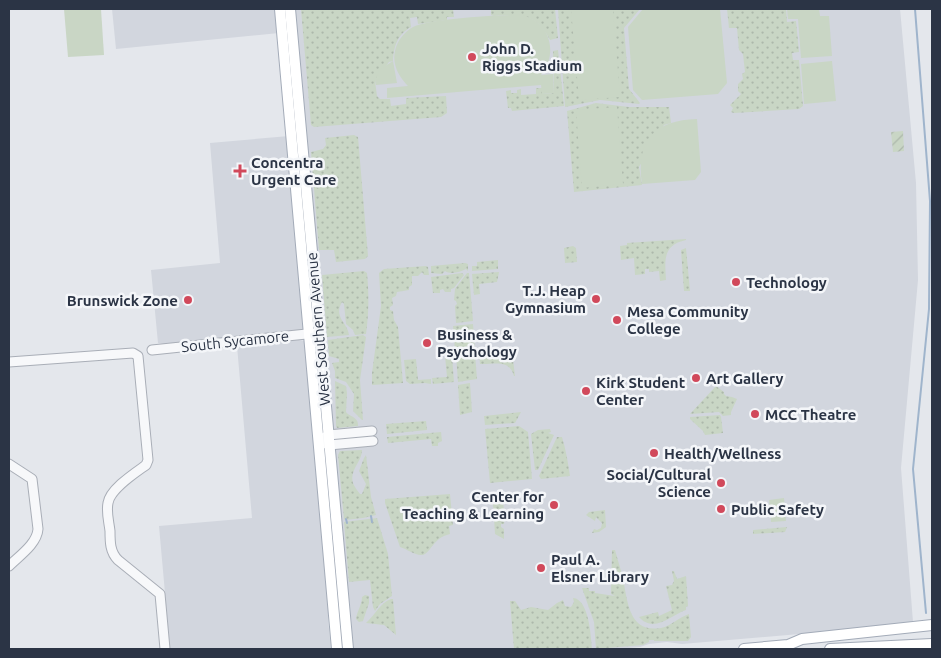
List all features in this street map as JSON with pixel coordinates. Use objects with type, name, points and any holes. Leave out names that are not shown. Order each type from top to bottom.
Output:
[{"type":"main road","name":"West Southern Avenue","points":[[280,9],[348,649]]},
{"type":"main road","name":"West Southern Avenue","points":[[290,9],[314,333]]},
{"type":"main road","name":"West Southern Avenue","points":[[325,440],[325,521],[337,649]]},
{"type":"main road","points":[[325,521],[331,526],[334,550],[340,569]]},
{"type":"main road","points":[[744,649],[793,647],[802,639],[932,625]]},
{"type":"main road","points":[[830,649],[932,644]]},
{"type":"street","name":"South Sycamore","points":[[152,350],[314,333]]},
{"type":"street","points":[[9,362],[134,353],[138,356],[148,460],[146,465],[110,496],[108,503],[110,540],[114,555],[118,560],[160,594],[165,649]]},
{"type":"street","points":[[325,440],[372,431]]},
{"type":"street","points":[[325,440],[373,442]]},
{"type":"street","points":[[9,464],[32,479],[38,533],[33,542],[9,566]]},
{"type":"shaded area","points":[[112,9],[277,9],[279,33],[116,49]]},
{"type":"shaded area","name":"Mesa Community College","points":[[292,9],[900,9],[916,183],[918,280],[901,468],[913,622],[682,644],[667,642],[617,649],[351,649],[350,605],[346,592],[328,373],[323,359]]},
{"type":"shaded area","points":[[289,136],[305,328],[165,344],[158,343],[151,270],[220,263],[210,143]]},
{"type":"shaded area","points":[[305,341],[329,590],[328,620],[331,649],[170,649],[159,526],[252,518],[237,346]]},
{"type":"green space","points":[[64,9],[101,9],[104,55],[68,57]]},
{"type":"green space","points":[[301,9],[453,9],[454,17],[447,17],[447,20],[418,24],[417,17],[410,18],[411,27],[399,37],[394,50],[393,61],[389,62],[375,81],[377,96],[380,99],[390,99],[391,106],[406,104],[406,98],[446,96],[447,113],[441,117],[314,127],[311,125]]},
{"type":"green space","points":[[491,9],[555,9],[558,38],[550,40],[539,25],[527,17],[512,15],[494,16],[491,15]]},
{"type":"green space","points":[[558,9],[640,9],[624,28],[629,89],[639,104],[600,100],[565,107]]},
{"type":"green space","points":[[571,9],[613,9],[620,97],[579,100]]},
{"type":"green space","points":[[643,9],[720,9],[727,83],[718,94],[642,100],[633,90],[628,27]]},
{"type":"green space","points":[[727,9],[786,9],[787,22],[796,21],[799,52],[792,53],[793,60],[799,60],[803,106],[799,109],[731,112],[733,108],[730,105],[741,94],[738,91],[738,84],[743,79],[742,74],[745,72],[743,54],[739,50],[737,28],[729,28]]},
{"type":"green space","points":[[787,9],[819,9],[820,16],[829,16],[832,56],[801,58],[798,19],[788,19]]},
{"type":"green space","name":"John D. Riggs Stadium","points":[[521,15],[531,18],[539,24],[549,39],[550,57],[541,75],[553,74],[554,93],[542,94],[541,85],[387,98],[387,88],[408,86],[397,70],[394,56],[399,40],[413,27],[449,19]]},
{"type":"green space","points":[[558,50],[564,106],[512,111],[511,108],[508,108],[506,91],[511,90],[511,93],[517,93],[517,90],[521,89],[521,95],[536,94],[536,88],[542,88],[542,94],[554,93],[553,51]]},
{"type":"green space","points":[[393,61],[397,83],[376,85],[375,81],[379,70]]},
{"type":"green space","points":[[832,61],[836,101],[804,104],[801,64]]},
{"type":"green space","points":[[596,103],[629,107],[669,107],[671,123],[664,125],[639,167],[642,185],[574,192],[567,111]]},
{"type":"green space","points":[[617,107],[623,184],[582,188],[576,110]]},
{"type":"green space","points":[[697,119],[701,172],[695,180],[642,184],[642,156],[645,145],[651,136],[659,129],[670,124],[682,120]]},
{"type":"green space","points":[[903,131],[904,151],[893,152],[891,132]]},
{"type":"green space","points":[[354,135],[358,137],[368,256],[365,259],[336,262],[334,250],[319,250],[311,152],[323,149],[326,145],[325,138]]},
{"type":"green space","points":[[686,239],[678,242],[669,250],[666,260],[666,280],[660,281],[659,271],[649,272],[649,269],[645,269],[645,274],[635,275],[634,258],[621,260],[620,246],[627,245],[627,243]]},
{"type":"green space","points":[[573,246],[576,248],[577,262],[565,263],[564,248]]},
{"type":"green space","points":[[686,248],[690,291],[684,291],[681,250]]},
{"type":"green space","points":[[498,260],[498,269],[472,271],[472,266],[477,266],[477,262]]},
{"type":"green space","points":[[468,264],[468,271],[466,269],[456,273],[445,271],[442,274],[431,273],[431,266]]},
{"type":"green space","points":[[428,267],[429,275],[424,275],[422,272],[418,276],[412,276],[412,285],[409,287],[409,290],[397,292],[396,296],[392,298],[393,305],[390,307],[398,327],[403,383],[372,385],[381,306],[379,273],[384,269]]},
{"type":"green space","points":[[364,271],[367,273],[368,296],[366,334],[355,335],[353,330],[346,324],[344,304],[342,302],[339,312],[349,335],[327,337],[322,275]]},
{"type":"green space","points":[[499,272],[497,282],[479,284],[480,294],[474,295],[472,274]]},
{"type":"green space","points":[[462,273],[464,275],[454,288],[451,289],[451,292],[445,292],[443,289],[440,290],[440,293],[433,293],[431,277]]},
{"type":"green space","points":[[467,273],[469,273],[473,321],[456,323],[455,306],[457,304],[454,300],[455,289]]},
{"type":"green space","points":[[473,324],[475,350],[455,351],[453,326]]},
{"type":"green space","points":[[363,335],[366,337],[360,380],[362,420],[353,411],[354,394],[346,382],[335,378],[332,363],[339,362],[339,359],[329,356],[328,340]]},
{"type":"green space","points":[[512,351],[515,376],[512,370],[504,365],[495,363],[480,364],[479,354]]},
{"type":"green space","points":[[475,354],[477,379],[458,382],[456,355]]},
{"type":"green space","points":[[445,356],[452,356],[454,382],[433,384],[432,378],[447,377]]},
{"type":"green space","points":[[416,359],[418,380],[431,379],[431,384],[410,384],[406,381],[404,360]]},
{"type":"green space","points":[[335,381],[346,386],[346,412],[356,419],[358,426],[337,428]]},
{"type":"green space","points":[[470,383],[472,412],[460,415],[458,385]]},
{"type":"green space","points":[[716,386],[726,396],[737,399],[731,415],[723,416],[719,412],[690,414]]},
{"type":"green space","points":[[521,412],[515,423],[485,425],[484,416]]},
{"type":"green space","points":[[720,415],[723,433],[705,435],[690,419],[690,417]]},
{"type":"green space","points":[[426,421],[427,430],[387,434],[386,424]]},
{"type":"green space","points":[[519,426],[528,432],[532,479],[490,483],[485,429]]},
{"type":"green space","points":[[550,429],[551,432],[548,433],[554,435],[538,470],[535,470],[531,434],[538,430]]},
{"type":"green space","points":[[441,432],[442,441],[438,443],[438,446],[432,446],[431,439],[388,443],[387,437]]},
{"type":"green space","points":[[557,437],[562,437],[570,476],[541,479],[539,476]]},
{"type":"green space","points":[[362,450],[360,459],[353,472],[353,482],[355,488],[362,494],[366,484],[359,471],[366,455],[371,497],[376,515],[345,520],[338,455],[340,451]]},
{"type":"green space","points":[[450,494],[452,515],[439,515],[440,519],[452,516],[453,525],[449,526],[450,534],[439,539],[428,552],[422,555],[400,547],[385,499]]},
{"type":"green space","points":[[784,498],[786,521],[771,522],[769,500]]},
{"type":"green space","points":[[503,499],[504,513],[495,515],[492,501]]},
{"type":"green space","points":[[605,510],[606,527],[599,532],[592,533],[594,529],[601,528],[602,523],[596,517],[595,521],[586,515],[589,512]]},
{"type":"green space","points":[[502,516],[505,518],[504,524],[501,524],[501,527],[504,529],[504,539],[495,534],[494,518]]},
{"type":"green space","points":[[377,518],[388,554],[392,596],[380,604],[375,611],[370,580],[349,582],[344,522]]},
{"type":"green space","points":[[787,527],[785,532],[753,534],[753,530]]},
{"type":"green space","points":[[612,550],[615,550],[627,601],[637,622],[651,628],[661,628],[689,614],[691,637],[688,641],[649,640],[649,642],[643,645],[596,649],[594,622],[582,588],[589,588],[589,591],[595,591],[595,593],[615,596],[611,594]]},
{"type":"green space","points":[[672,571],[674,571],[677,579],[686,576],[688,606],[686,610],[657,624],[645,622],[639,617],[658,612],[659,616],[672,610],[666,586],[672,585],[674,581]]},
{"type":"green space","points":[[365,595],[369,596],[369,603],[363,621],[359,622],[356,619],[362,597]]},
{"type":"green space","points":[[573,598],[583,605],[586,611],[592,649],[514,649],[510,601],[515,601],[521,610],[531,607],[548,610],[563,600],[565,606],[571,607],[574,602]]},
{"type":"green space","points":[[393,599],[396,635],[384,625],[366,623],[381,606]]},
{"type":"waterway","points":[[915,9],[930,201],[929,309],[913,469],[926,613]]},
{"type":"waterway","points":[[371,516],[372,522]]},
{"type":"waterway","points":[[346,519],[347,523]]},
{"type":"place","name":"John D. Riggs Stadium","points":[[472,57]]},
{"type":"place","name":"Concentra Urgent Care","points":[[240,171]]},
{"type":"place","name":"Technology","points":[[736,282]]},
{"type":"place","name":"T.J. Heap Gymnasium","points":[[596,299]]},
{"type":"place","name":"Brunswick Zone","points":[[188,300]]},
{"type":"place","name":"Mesa Community College","points":[[617,320]]},
{"type":"place","name":"Business & Psychology","points":[[427,343]]},
{"type":"place","name":"Art Gallery","points":[[696,378]]},
{"type":"place","name":"Kirk Student Center","points":[[586,391]]},
{"type":"place","name":"MCC Theatre","points":[[755,414]]},
{"type":"place","name":"Health/Wellness","points":[[654,453]]},
{"type":"place","name":"Social/Cultural Science","points":[[721,483]]},
{"type":"place","name":"Center for Teaching & Learning","points":[[554,505]]},
{"type":"place","name":"Public Safety","points":[[721,509]]},
{"type":"place","name":"Paul A. Elsner Library","points":[[541,568]]}]
